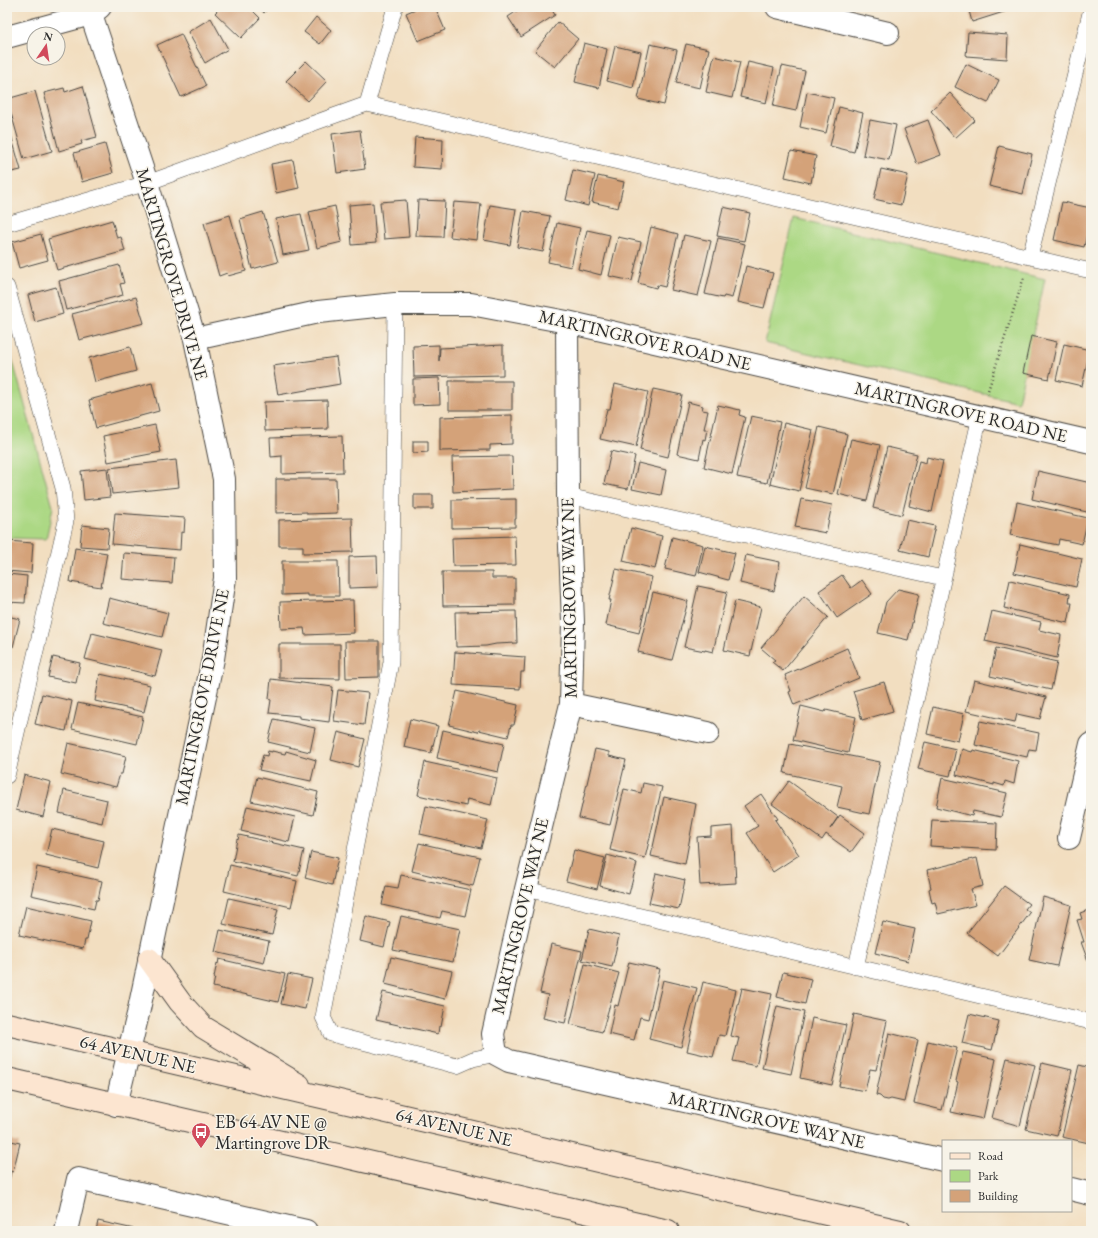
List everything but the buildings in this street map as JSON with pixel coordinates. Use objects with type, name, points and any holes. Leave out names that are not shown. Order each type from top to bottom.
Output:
[{"type":"main road","points":[[150,959],[180,1002],[203,1027],[318,1096]]},
{"type":"main road","name":"64 AVENUE NE","points":[[7,1024],[900,1231]]},
{"type":"main road","points":[[7,1080],[668,1231]]},
{"type":"street","points":[[777,7],[888,33]]},
{"type":"street","points":[[7,37],[95,10]]},
{"type":"street","name":"MARTINGROVE DRIVE NE","points":[[95,10],[146,184],[195,339],[224,479],[225,578],[213,659],[150,959],[116,1105]]},
{"type":"street","name":"MARTINGROVE ROAD NE","points":[[195,339],[318,312],[395,304],[471,304],[567,322],[1091,442]]},
{"type":"street","name":"MARTINGROVE WAY NE","points":[[567,322],[568,496],[573,622],[571,704],[526,889],[493,1034],[496,1054],[510,1061],[942,1160]]},
{"type":"street","points":[[571,704],[708,732]]},
{"type":"street","points":[[1069,838],[1091,744]]},
{"type":"street","points":[[66,1231],[78,1179],[306,1231]]},
{"type":"street","points":[[1072,1189],[1091,1194]]},
{"type":"lane","points":[[367,104],[395,7]]},
{"type":"lane","points":[[1030,257],[1091,9]]},
{"type":"lane","points":[[7,224],[146,184],[367,104],[1091,271]]},
{"type":"lane","points":[[7,287],[63,488],[66,521],[7,776]]},
{"type":"lane","points":[[395,304],[392,662],[323,1017],[331,1034],[456,1066],[473,1059],[496,1054]]},
{"type":"lane","points":[[856,966],[980,416]]},
{"type":"lane","points":[[568,496],[944,578]]},
{"type":"lane","points":[[526,889],[1091,1022]]},
{"type":"path","points":[[980,416],[1030,257]]},
{"type":"green space","points":[[794,218],[1045,279],[1018,402],[765,343]]},
{"type":"green space","points":[[7,340],[53,507],[46,539],[7,538]]},
{"type":"place","name":"EB 64 AV NE @ Martingrove DR","points":[[201,1149]]}]
